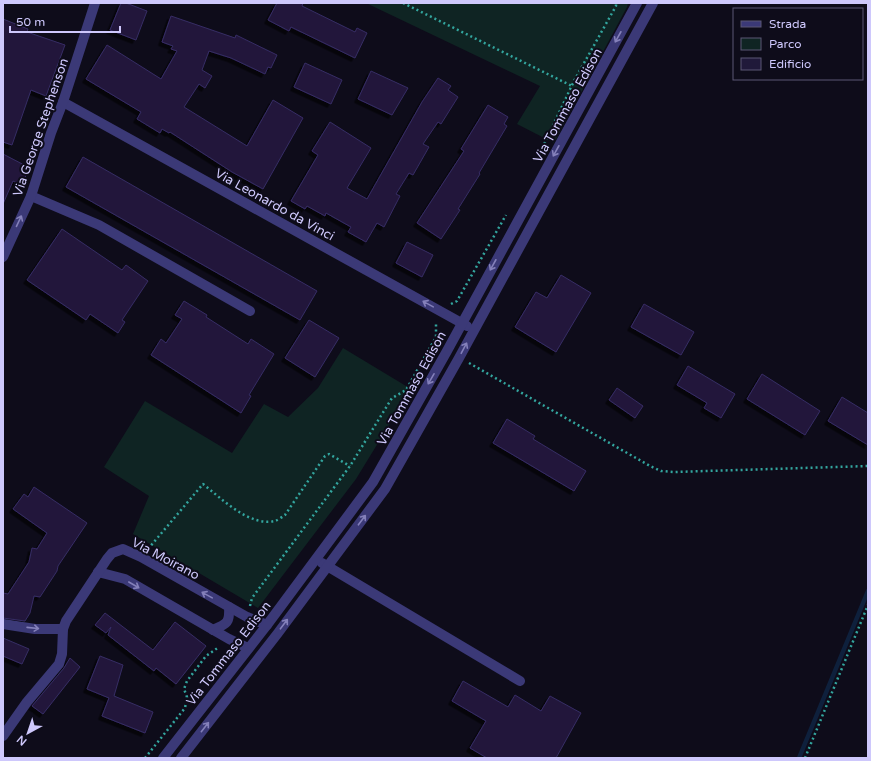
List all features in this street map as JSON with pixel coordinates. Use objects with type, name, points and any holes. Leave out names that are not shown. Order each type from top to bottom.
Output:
[{"type":"street","name":"Via George Stephenson","points":[[3,257],[31,196],[95,3]]},
{"type":"street","name":"Via Tommaso Edison","points":[[163,758],[267,625],[374,482],[637,3]]},
{"type":"street","name":"Via Tommaso Edison","points":[[181,758],[385,489],[459,358],[653,3]]},
{"type":"street","name":"Via Leonardo da Vinci","points":[[63,102],[474,330]]},
{"type":"street","points":[[31,196],[99,225],[250,311]]},
{"type":"street","name":"Via Moirano","points":[[3,736],[59,664],[62,654],[66,621],[112,553],[123,549],[141,557],[247,617],[267,625]]},
{"type":"street","points":[[315,560],[328,566],[520,681]]},
{"type":"street","points":[[98,572],[125,579],[229,639],[248,648]]},
{"type":"street","points":[[213,630],[226,625],[230,617],[229,607]]},
{"type":"street","points":[[3,624],[36,629],[64,629]]},
{"type":"path","points":[[403,3],[572,86]]},
{"type":"path","points":[[536,159],[572,86],[616,6],[616,3]]},
{"type":"path","points":[[247,617],[252,598],[350,466],[392,398],[406,390],[412,381],[436,337],[437,325],[434,317],[440,306],[448,306],[457,301],[509,208]]},
{"type":"path","points":[[459,358],[661,471],[674,472],[868,466]]},
{"type":"path","points":[[141,557],[203,484],[240,513],[259,521],[276,521],[285,514],[325,456],[329,454],[350,466]]},
{"type":"path","points":[[805,758],[868,605]]},
{"type":"path","points":[[145,758],[185,708],[187,696],[184,689],[187,681],[206,656],[215,651],[229,639]]},
{"type":"green space","points":[[366,3],[628,3],[554,143],[517,124],[540,86]]},
{"type":"green space","points":[[343,348],[411,389],[356,479],[258,608],[133,534],[149,496],[104,467],[145,401],[232,453],[264,404],[288,417],[318,388]]},
{"type":"building","points":[[121,3],[126,3],[147,11],[136,40],[110,30]]},
{"type":"building","points":[[277,3],[303,3],[302,6],[355,32],[357,28],[367,33],[355,58],[291,27],[289,31],[268,20]]},
{"type":"building","points":[[171,16],[235,38],[236,35],[277,55],[271,68],[268,67],[265,74],[231,58],[209,51],[202,70],[212,76],[205,88],[199,84],[184,107],[247,146],[273,100],[303,118],[263,189],[232,172],[170,132],[169,133],[162,129],[160,133],[137,119],[141,112],[86,79],[107,45],[161,79],[177,51],[171,49],[173,46],[162,42]]},
{"type":"building","points":[[3,19],[28,29],[27,32],[65,45],[46,96],[31,90],[12,145],[3,142]]},
{"type":"building","points":[[305,63],[342,80],[331,104],[294,87]]},
{"type":"building","points":[[371,71],[408,88],[392,115],[358,99]]},
{"type":"building","points":[[438,78],[451,86],[448,90],[458,97],[441,124],[438,122],[423,144],[429,147],[413,175],[409,173],[396,194],[400,196],[384,227],[377,223],[366,242],[348,232],[351,227],[326,213],[325,216],[307,206],[305,209],[291,201],[318,155],[312,151],[330,122],[371,148],[347,188],[367,199],[422,102]]},
{"type":"building","points":[[488,105],[508,117],[504,124],[507,126],[458,209],[460,210],[441,239],[417,223],[464,151],[461,149]]},
{"type":"building","points":[[3,154],[30,168],[21,185],[13,181],[3,204]]},
{"type":"building","points":[[83,157],[317,291],[300,320],[66,187]]},
{"type":"building","points":[[62,229],[122,270],[126,265],[148,281],[122,320],[125,322],[118,333],[90,314],[86,320],[27,280]]},
{"type":"building","points":[[407,242],[433,255],[422,277],[396,263]]},
{"type":"building","points":[[561,275],[591,293],[556,352],[515,327],[536,292],[547,298]]},
{"type":"building","points":[[184,301],[207,315],[206,317],[248,344],[251,339],[274,354],[249,395],[251,396],[241,413],[151,355],[161,339],[166,343],[182,319],[175,315]]},
{"type":"building","points":[[644,304],[694,332],[681,355],[631,327]]},
{"type":"building","points":[[309,320],[339,338],[315,377],[285,358]]},
{"type":"building","points":[[688,366],[735,394],[721,418],[704,408],[707,403],[677,385]]},
{"type":"building","points":[[762,374],[820,411],[805,435],[747,399]]},
{"type":"building","points":[[617,388],[643,406],[635,418],[609,400]]},
{"type":"building","points":[[842,397],[868,413],[868,445],[828,421]]},
{"type":"building","points":[[507,419],[535,436],[533,439],[586,471],[574,491],[493,443]]},
{"type":"building","points":[[34,487],[87,523],[58,566],[57,571],[40,597],[34,596],[30,613],[25,621],[3,618],[3,593],[8,594],[29,562],[32,548],[37,549],[47,533],[13,509],[24,494],[28,497]]},
{"type":"building","points":[[105,613],[153,650],[175,622],[206,646],[176,684],[156,668],[154,671],[108,635],[111,627],[106,633],[95,625]]},
{"type":"building","points":[[3,638],[29,649],[22,664],[3,656]]},
{"type":"building","points":[[100,656],[123,665],[114,696],[153,712],[145,733],[102,716],[109,698],[87,689]]},
{"type":"building","points":[[70,658],[80,667],[43,714],[32,706],[64,668]]},
{"type":"building","points":[[463,681],[508,707],[515,695],[541,711],[550,696],[581,713],[556,758],[487,758],[470,748],[486,721],[452,701]]},
{"type":"waterway","points":[[799,758],[868,591]]}]
